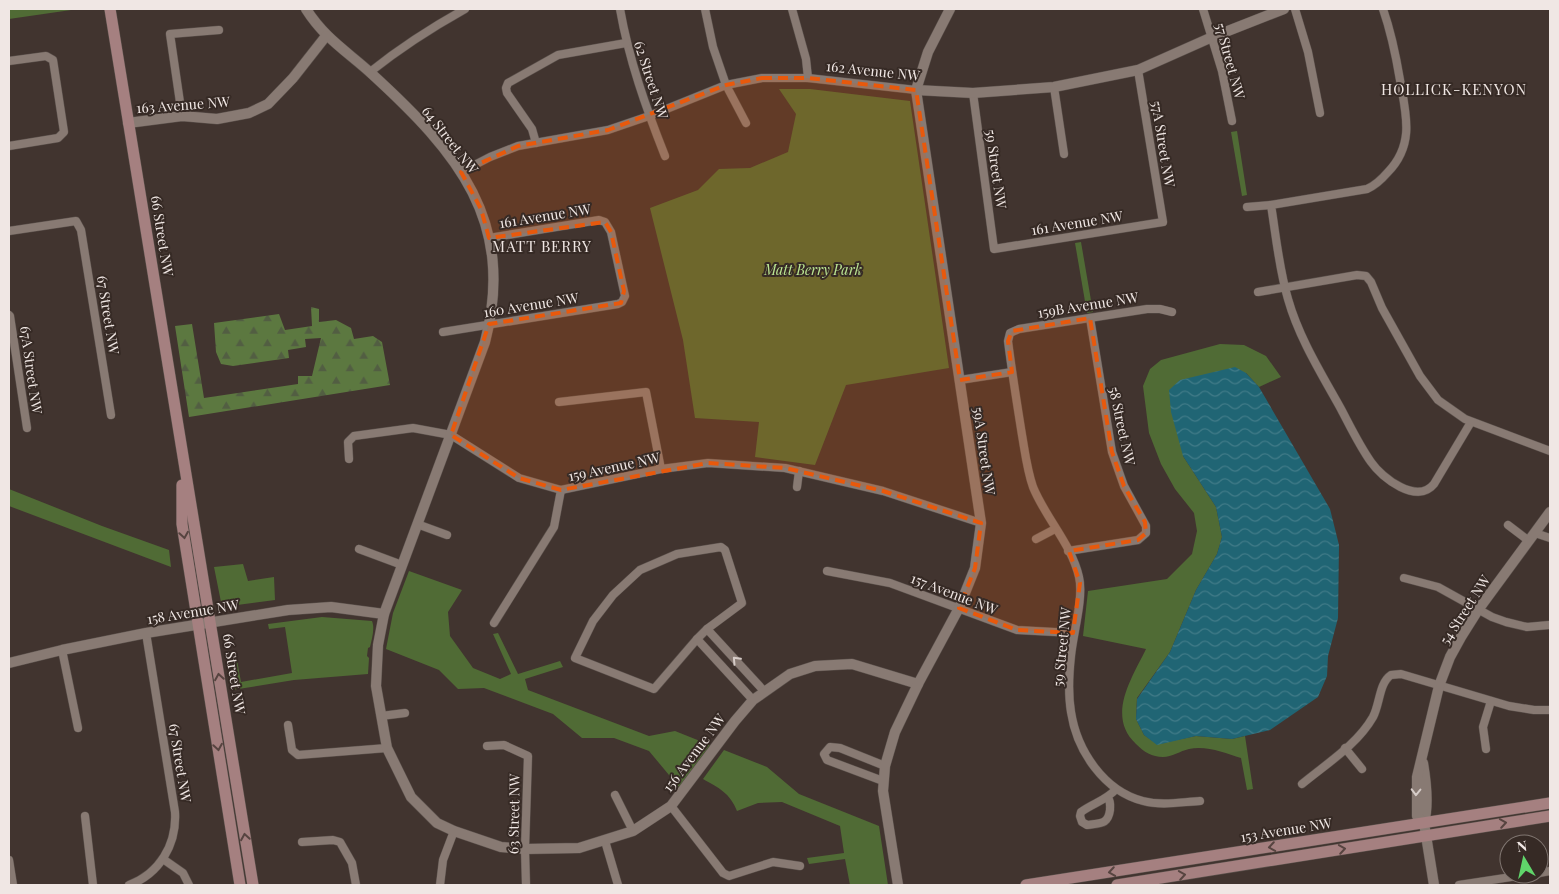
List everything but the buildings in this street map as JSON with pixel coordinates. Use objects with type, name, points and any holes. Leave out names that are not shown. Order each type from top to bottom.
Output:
[{"type":"main road","name":"66 Street NW","points":[[110,9],[253,885]]},
{"type":"main road","name":"66 Street NW","points":[[184,469],[181,500],[182,524],[240,885]]},
{"type":"main road","name":"153 Avenue NW","points":[[1026,885],[1550,803]]},
{"type":"main road","name":"153 Avenue NW","points":[[1116,885],[1550,816]]},
{"type":"street","name":"64 Street NW","points":[[306,9],[326,36],[370,72],[413,113],[443,148],[461,172],[481,209],[490,238],[494,279],[493,301],[485,342],[384,614],[378,645],[376,686],[387,748],[410,797],[438,823],[454,831]]},
{"type":"street","points":[[370,72],[415,38],[465,9]]},
{"type":"street","name":"62 Street NW","points":[[620,9],[626,43],[649,116],[665,156]]},
{"type":"street","points":[[705,9],[713,47],[726,85],[746,123]]},
{"type":"street","points":[[792,9],[806,59],[808,78]]},
{"type":"street","name":"59A Street NW","points":[[898,885],[883,791],[885,766],[896,732],[918,684],[959,608],[975,568],[981,523],[916,90],[928,52],[946,9]]},
{"type":"street","name":"57 Street NW","points":[[1202,9],[1222,72],[1232,121]]},
{"type":"street","name":"162 Avenue NW","points":[[461,172],[504,150],[608,130],[649,116],[726,85],[762,78],[808,78],[916,90],[973,93],[1054,87],[1138,70],[1210,38],[1284,9]]},
{"type":"street","points":[[1295,9],[1308,52],[1320,113]]},
{"type":"street","points":[[1247,207],[1271,205],[1367,189],[1379,182],[1399,158],[1406,140],[1406,116],[1397,59],[1383,9]]},
{"type":"street","points":[[182,116],[170,34],[219,30]]},
{"type":"street","name":"163 Avenue NW","points":[[128,123],[182,116],[217,119],[249,113],[268,104],[293,78],[326,36]]},
{"type":"street","points":[[536,143],[532,129],[509,98],[506,88],[512,80],[558,55],[626,43]]},
{"type":"street","points":[[9,61],[46,56],[53,60],[64,132],[58,138],[9,146]]},
{"type":"street","name":"57A Street NW","points":[[1138,70],[1163,222]]},
{"type":"street","points":[[1054,87],[1064,154]]},
{"type":"street","name":"59 Street NW","points":[[973,93],[994,249]]},
{"type":"street","points":[[1271,205],[1285,287],[1297,326],[1312,357],[1371,462],[1385,477],[1400,486],[1413,491],[1422,492],[1428,490],[1434,484],[1471,422]]},
{"type":"street","name":"161 Avenue NW","points":[[490,238],[600,220],[605,222],[612,232],[625,296],[622,302]]},
{"type":"street","name":"67 Street NW","points":[[9,231],[76,221],[81,230],[111,415]]},
{"type":"street","name":"161 Avenue NW","points":[[994,249],[1163,222]]},
{"type":"street","points":[[1258,292],[1357,275],[1366,276],[1426,385],[1445,405],[1471,422],[1550,451]]},
{"type":"street","name":"160 Avenue NW","points":[[443,332],[622,302]]},
{"type":"street","name":"159B Avenue NW","points":[[1010,334],[1019,329],[1147,309],[1160,309],[1172,312]]},
{"type":"street","name":"67A Street NW","points":[[10,316],[27,428]]},
{"type":"street","name":"58 Street NW","points":[[1068,551],[1138,540],[1146,533],[1145,522],[1124,486],[1112,452],[1090,318]]},
{"type":"street","name":"59 Street NW","points":[[1010,334],[1008,342],[1012,372],[1031,480],[1036,494],[1068,551],[1077,570],[1080,583],[1070,665],[1069,694],[1073,722],[1081,745],[1090,762],[1116,789],[1137,799],[1155,803],[1200,801]]},
{"type":"street","points":[[960,380],[1012,372]]},
{"type":"street","points":[[559,402],[646,392],[661,469]]},
{"type":"street","name":"159 Avenue NW","points":[[349,459],[348,442],[354,436],[414,428],[451,435],[520,478],[561,490],[661,469],[708,463],[785,468],[883,491],[981,523]]},
{"type":"street","points":[[797,487],[799,471]]},
{"type":"street","points":[[494,624],[554,526],[561,490]]},
{"type":"street","name":"54 Street NW","points":[[1434,885],[1424,823],[1416,816],[1416,804],[1417,777],[1439,686],[1455,646],[1478,610],[1550,512]]},
{"type":"street","points":[[417,524],[447,535]]},
{"type":"street","points":[[1508,525],[1532,537],[1550,538]]},
{"type":"street","points":[[1036,539],[1055,529]]},
{"type":"street","points":[[721,547],[725,550],[742,603],[707,629],[697,639],[654,689],[575,658],[593,621],[613,594],[640,570],[677,554],[721,547]]},
{"type":"street","points":[[359,549],[402,565]]},
{"type":"street","name":"157 Avenue NW","points":[[827,571],[890,582],[1017,630],[1074,633]]},
{"type":"street","points":[[1404,578],[1438,587],[1478,610],[1514,625],[1527,627],[1549,625]]},
{"type":"street","name":"158 Avenue NW","points":[[9,663],[146,633],[288,610],[331,607],[384,614]]},
{"type":"street","points":[[707,629],[764,691]]},
{"type":"street","name":"67 Street NW","points":[[146,633],[175,812],[174,832],[163,859]]},
{"type":"street","points":[[697,639],[754,700]]},
{"type":"street","points":[[62,650],[78,728]]},
{"type":"street","name":"156 Avenue NW","points":[[454,831],[501,847],[525,849],[579,848],[605,841],[633,831],[672,806],[754,700],[790,674],[815,666],[852,664],[918,684]]},
{"type":"street","points":[[1302,784],[1361,733],[1377,707],[1386,679],[1391,674],[1400,674],[1491,701],[1523,708],[1550,710]]},
{"type":"street","points":[[1486,749],[1484,727],[1491,701]]},
{"type":"street","points":[[381,716],[405,713]]},
{"type":"street","points":[[288,726],[292,750],[298,755],[387,748]]},
{"type":"street","name":"63 Street NW","points":[[487,746],[504,745],[528,756],[525,849],[526,885]]},
{"type":"street","points":[[883,781],[827,760],[824,754],[830,747],[840,748],[885,766]]},
{"type":"street","points":[[1345,748],[1362,769]]},
{"type":"street","points":[[1108,798],[1116,789]]},
{"type":"street","points":[[615,795],[633,831]]},
{"type":"street","points":[[672,806],[721,870],[729,876],[773,862],[800,866]]},
{"type":"street","points":[[85,816],[93,885]]},
{"type":"street","points":[[440,885],[444,860],[454,831]]},
{"type":"street","points":[[302,842],[333,840],[340,842],[352,863],[356,885]]},
{"type":"street","points":[[605,841],[618,885]]},
{"type":"street","points":[[128,885],[149,874],[163,859],[183,873],[189,885]]},
{"type":"street","points":[[9,860],[13,885]]},
{"type":"street","points":[[1459,885],[1499,879]]},
{"type":"highlighted area","points":[[762,78],[808,78],[916,90],[960,380],[1012,372],[1008,341],[1012,331],[1090,318],[1112,452],[1124,486],[1145,522],[1146,533],[1138,540],[1069,551],[1080,583],[1073,633],[1017,630],[959,608],[975,568],[981,523],[883,491],[785,468],[708,463],[561,490],[519,478],[451,435],[489,324],[621,303],[624,291],[611,232],[605,222],[489,238],[481,209],[461,172],[518,146],[608,130],[726,85]]},
{"type":"green space","points":[[9,9],[78,9],[9,19]]},
{"type":"green space","name":"Matt Berry Park","points":[[779,89],[810,89],[910,101],[949,368],[846,385],[815,465],[755,457],[759,422],[695,418],[683,340],[650,208],[698,190],[719,169],[750,168],[788,152],[796,114]]},
{"type":"green space","points":[[1237,131],[1247,195],[1242,196],[1231,132]]},
{"type":"green space","points":[[1081,242],[1093,312],[1087,313],[1075,243]]},
{"type":"green space","points":[[311,307],[319,309],[319,322],[336,320],[351,328],[354,339],[373,336],[382,342],[390,385],[189,417],[175,326],[192,324],[204,398],[298,384],[298,376],[312,376],[321,338],[305,339],[306,347],[288,350],[289,358],[233,366],[221,364],[216,352],[214,323],[279,314],[285,330],[312,326]]},
{"type":"green space","points":[[1220,344],[1244,345],[1266,356],[1281,377],[1259,387],[1246,373],[1183,456],[1216,507],[1222,537],[1217,554],[1196,590],[1170,652],[1137,698],[1136,719],[1144,735],[1157,744],[1196,736],[1232,739],[1245,736],[1253,789],[1247,790],[1241,758],[1202,748],[1189,749],[1170,756],[1159,757],[1148,754],[1139,747],[1127,733],[1122,709],[1129,684],[1146,649],[1083,636],[1088,591],[1167,579],[1192,554],[1197,531],[1194,513],[1175,489],[1161,464],[1149,433],[1143,386],[1150,369],[1161,360]]},
{"type":"green space","points":[[9,489],[169,550],[171,567],[9,506]]},
{"type":"green space","points":[[243,564],[248,581],[274,577],[275,600],[222,607],[214,567]]},
{"type":"green space","points":[[409,571],[462,590],[448,612],[450,636],[473,668],[500,679],[511,674],[493,634],[498,633],[518,674],[560,661],[563,667],[525,679],[528,690],[649,736],[675,731],[710,745],[679,787],[649,751],[614,738],[582,738],[553,714],[484,688],[458,689],[439,670],[386,649],[393,613]]},
{"type":"green space","points":[[322,617],[372,621],[373,634],[367,656],[369,658],[368,674],[294,680],[232,690],[227,662],[237,660],[241,682],[292,673],[285,627],[269,629],[268,624]]},
{"type":"green space","points":[[724,750],[767,767],[799,794],[879,826],[888,885],[850,885],[845,859],[809,864],[807,858],[844,853],[840,826],[782,802],[758,803],[737,811],[727,795],[703,779]]},
{"type":"water","points":[[1235,367],[1246,373],[1259,387],[1330,509],[1339,545],[1338,618],[1328,656],[1327,676],[1318,697],[1270,730],[1232,739],[1196,736],[1157,745],[1144,735],[1136,719],[1137,699],[1170,652],[1196,590],[1217,554],[1222,537],[1216,507],[1183,456],[1171,412],[1169,390],[1180,380]]},
{"type":"district","name":"HOLLICK-KENYON","points":[[1454,90]]},
{"type":"district","name":"MATT BERRY","points":[[542,247]]}]
